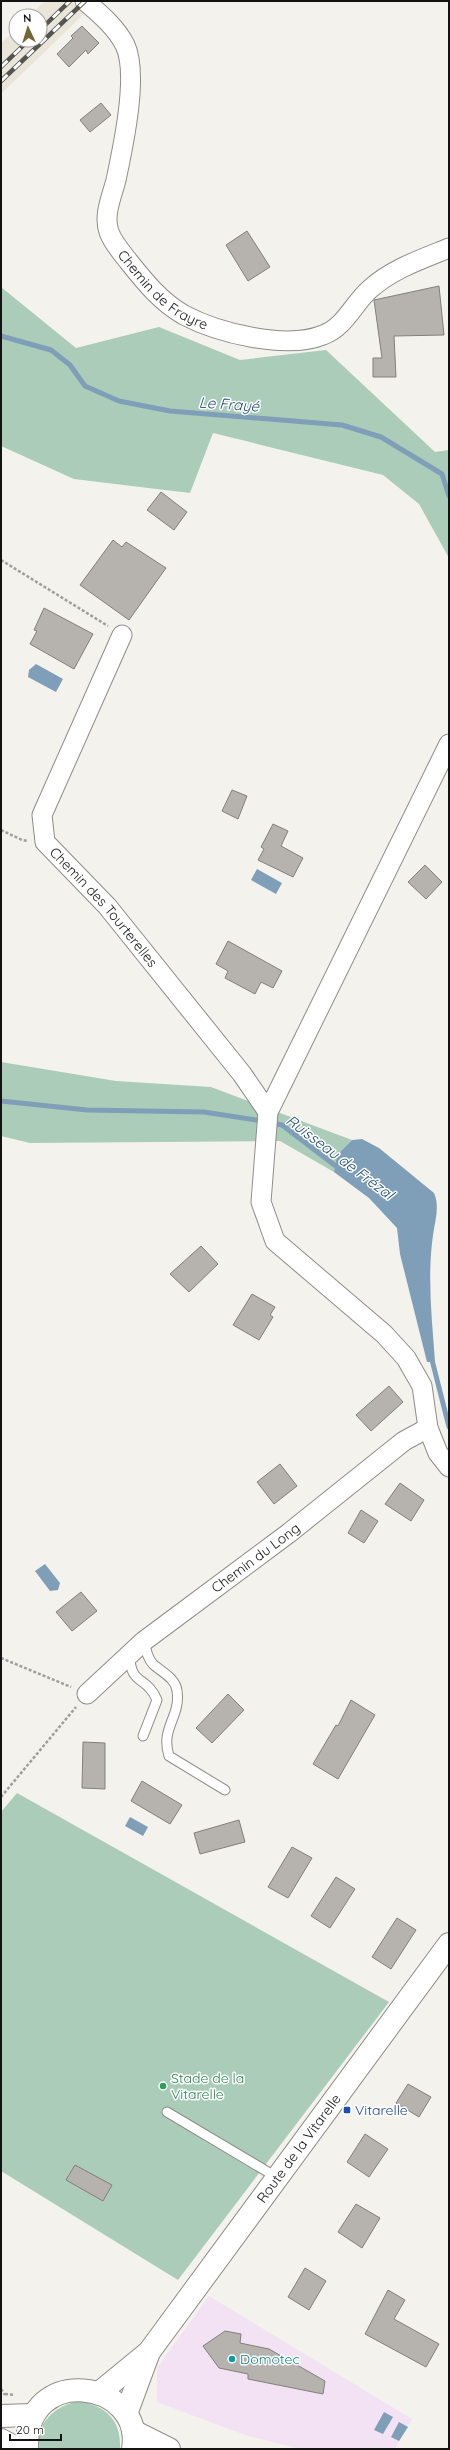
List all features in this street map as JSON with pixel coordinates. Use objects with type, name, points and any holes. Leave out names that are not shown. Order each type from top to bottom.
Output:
[{"type":"street","name":"Chemin de Frayre","points":[[85,1],[112,26],[125,45],[130,63],[131,85],[116,178],[107,217],[109,232],[116,245],[146,283],[183,314],[209,325],[250,337],[303,340],[322,336],[336,328],[368,291],[382,280],[401,268],[449,248]]},
{"type":"street","name":"Chemin des Tourterelles","points":[[122,635],[42,816],[45,842],[107,906],[242,1074],[268,1112]]},
{"type":"street","points":[[449,744],[268,1112],[261,1202],[275,1241],[384,1334],[406,1358],[422,1386],[428,1428],[438,1453],[449,1466]]},
{"type":"street","name":"Chemin du Long","points":[[87,1694],[144,1641],[289,1533],[404,1441],[428,1428]]},
{"type":"street","name":"Route de la Vitarelle","points":[[99,2393],[149,2352],[449,1944]]},
{"type":"street","name":"Route de la Vitarelle","points":[[131,2431],[149,2352]]},
{"type":"street","points":[[27,2449],[27,2434],[33,2416],[43,2404],[55,2395],[70,2390],[85,2389],[99,2393],[114,2401],[131,2431],[169,2449]]},
{"type":"street","points":[[1,2416],[33,2416]]},
{"type":"street","points":[[1,2440],[18,2449]]},
{"type":"lane","points":[[144,1641],[147,1654],[152,1663],[170,1677],[178,1689],[175,1712],[165,1739],[169,1756],[225,1790]]},
{"type":"lane","points":[[130,1654],[130,1669],[135,1677],[153,1689],[157,1700],[142,1736]]},
{"type":"lane","points":[[167,2112],[278,2178]]},
{"type":"path","points":[[1,560],[122,635]]},
{"type":"path","points":[[1,830],[22,840],[45,842]]},
{"type":"path","points":[[1,1658],[87,1694],[1,1797]]},
{"type":"shaded area","points":[[45,1],[70,1],[86,12],[1,94],[1,43],[8,36],[8,48],[48,48],[48,8],[38,8]]},
{"type":"shaded area","points":[[209,2296],[412,2419],[395,2449],[300,2449],[245,2435],[157,2402],[157,2368]]},
{"type":"green space","points":[[1,287],[76,348],[159,327],[240,360],[326,350],[435,452],[449,450],[449,558],[419,504],[383,475],[213,433],[190,493],[74,479],[1,446]]},
{"type":"green space","points":[[1,1062],[116,1081],[211,1087],[352,1140],[337,1155],[334,1172],[280,1141],[30,1143],[1,1136]]},
{"type":"green space","name":"Stade de la Vitarelle","points":[[17,1793],[389,2002],[178,2280],[1,2171],[1,1812]]},
{"type":"green space","points":[[78,2401],[97,2406],[110,2416],[115,2422],[118,2430],[120,2449],[39,2449],[40,2431],[48,2417],[61,2407]]},
{"type":"water","points":[[36,664],[63,679],[56,692],[28,677],[29,670]]},
{"type":"water","points":[[257,869],[282,883],[276,894],[251,880]]},
{"type":"water","points":[[362,1139],[379,1148],[434,1193],[436,1198],[437,1203],[430,1267],[431,1314],[435,1362],[427,1362],[400,1254],[397,1228],[369,1198],[334,1172],[337,1155],[352,1140]]},
{"type":"water","points":[[45,1564],[60,1583],[58,1590],[50,1591],[35,1571]]},
{"type":"water","points":[[130,1817],[148,1827],[143,1836],[125,1826]]},
{"type":"water","points":[[384,2412],[393,2417],[383,2434],[374,2430]]},
{"type":"water","points":[[399,2422],[408,2427],[399,2441],[391,2437]]},
{"type":"building","points":[[82,26],[99,43],[88,54],[86,50],[69,67],[57,54],[73,38],[71,36]]},
{"type":"building","points":[[101,103],[111,115],[90,132],[80,120]]},
{"type":"building","points":[[247,231],[270,267],[248,281],[226,245]]},
{"type":"building","points":[[439,286],[444,335],[394,336],[396,377],[373,377],[373,358],[382,358],[374,300]]},
{"type":"building","points":[[161,492],[187,512],[174,530],[147,510]]},
{"type":"building","points":[[113,540],[122,547],[126,542],[166,568],[129,620],[80,585]]},
{"type":"building","points":[[44,608],[93,634],[74,669],[30,644],[37,631],[34,630]]},
{"type":"building","points":[[232,790],[247,796],[238,819],[222,811]]},
{"type":"building","points":[[273,824],[288,831],[281,846],[303,858],[293,877],[258,860],[264,849],[261,847]]},
{"type":"building","points":[[425,865],[442,882],[426,899],[408,882]]},
{"type":"building","points":[[228,941],[282,971],[273,988],[261,982],[255,994],[225,978],[228,971],[216,964]]},
{"type":"building","points":[[201,1246],[218,1264],[189,1292],[170,1274]]},
{"type":"building","points":[[252,1294],[275,1307],[270,1315],[273,1317],[259,1340],[233,1325]]},
{"type":"building","points":[[389,1386],[403,1402],[371,1431],[356,1415]]},
{"type":"building","points":[[280,1464],[297,1486],[274,1504],[257,1482]]},
{"type":"building","points":[[400,1483],[424,1500],[411,1521],[385,1504]]},
{"type":"building","points":[[361,1510],[378,1521],[364,1543],[348,1533]]},
{"type":"building","points":[[81,1592],[97,1611],[72,1631],[56,1612]]},
{"type":"building","points":[[228,1694],[244,1710],[212,1743],[196,1728]]},
{"type":"building","points":[[351,1700],[375,1715],[338,1779],[313,1764],[336,1725],[338,1726]]},
{"type":"building","points":[[83,1742],[105,1743],[105,1789],[82,1788]]},
{"type":"building","points":[[142,1781],[182,1805],[170,1824],[131,1801]]},
{"type":"building","points":[[239,1820],[245,1842],[200,1854],[194,1833]]},
{"type":"building","points":[[292,1847],[312,1858],[288,1898],[268,1887]]},
{"type":"building","points":[[336,1877],[355,1889],[330,1928],[311,1916]]},
{"type":"building","points":[[397,1918],[416,1930],[391,1969],[372,1957]]},
{"type":"building","points":[[408,2084],[431,2097],[419,2117],[396,2103]]},
{"type":"building","points":[[365,2134],[388,2149],[369,2177],[347,2162]]},
{"type":"building","points":[[75,2165],[112,2185],[103,2201],[66,2180]]},
{"type":"building","points":[[356,2204],[380,2218],[362,2248],[338,2232]]},
{"type":"building","points":[[305,2268],[326,2281],[309,2310],[288,2297]]},
{"type":"building","points":[[388,2290],[405,2300],[394,2319],[439,2344],[426,2367],[365,2334]]},
{"type":"building","points":[[225,2331],[241,2334],[240,2343],[269,2349],[325,2381],[323,2394],[248,2379],[248,2374],[219,2368],[203,2346]]},
{"type":"waterway","name":"Le Frayé","points":[[1,336],[51,350],[70,365],[85,386],[119,401],[170,411],[342,425],[381,437],[442,474],[449,496]]},
{"type":"waterway","name":"Ruisseau de Frézal","points":[[1,1101],[87,1110],[204,1112],[282,1125],[341,1170]]},
{"type":"waterway","name":"Ruisseau de Frézal","points":[[431,1356],[449,1427]]},
{"type":"railway","points":[[48,22],[70,1]]},
{"type":"railway","points":[[1,81],[85,1]]},
{"type":"railway","points":[[1,67],[21,48]]},
{"type":"place","name":"Stade de la Vitarelle","points":[[163,2086]]},
{"type":"place","name":"Vitarelle","points":[[347,2110]]},
{"type":"place","name":"Domotec","points":[[232,2359]]}]
